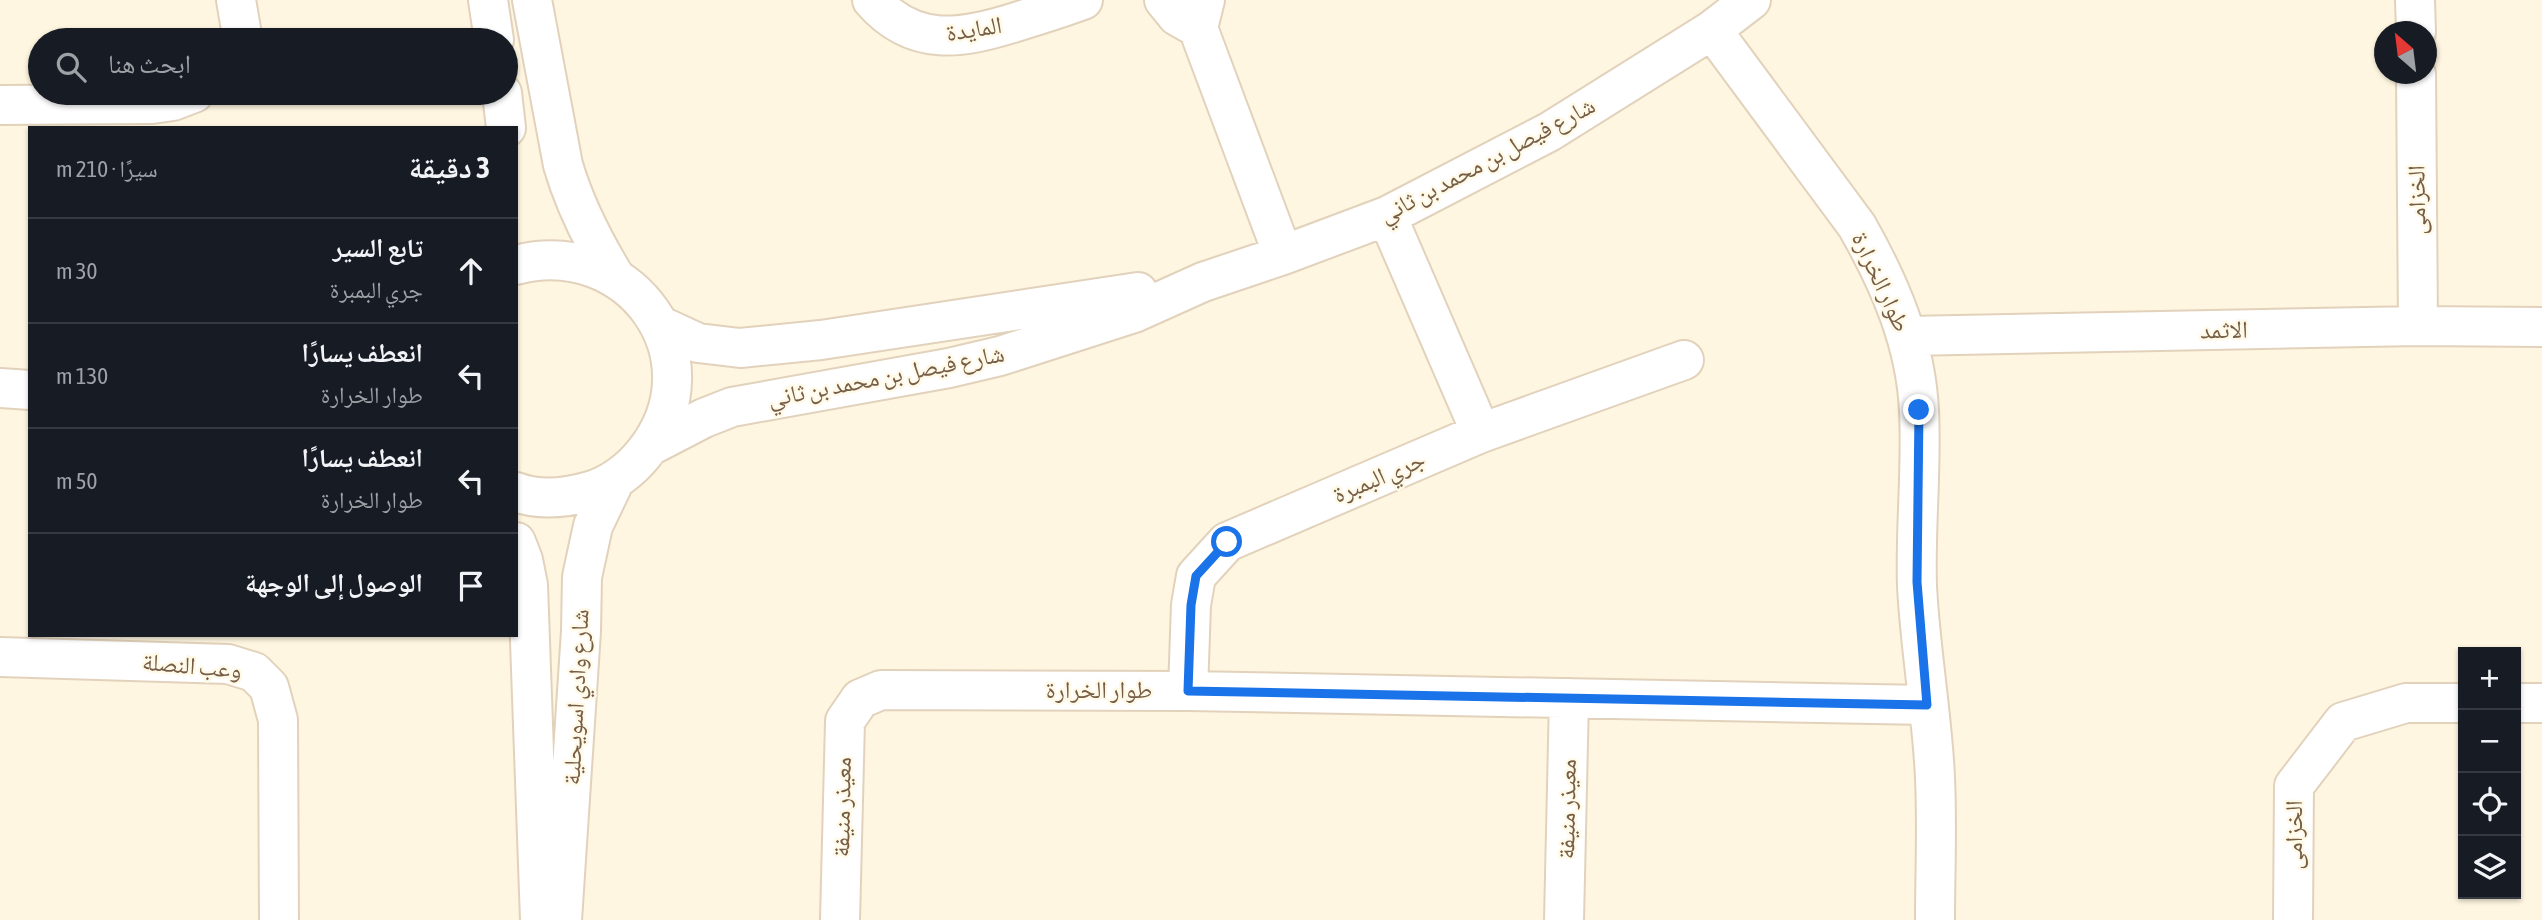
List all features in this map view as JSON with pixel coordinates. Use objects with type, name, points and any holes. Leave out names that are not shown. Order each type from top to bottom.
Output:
[{"type":"street","points":[[236,0],[241,28]]},
{"type":"street","points":[[488,0],[492,28]]},
{"type":"street","points":[[532,0],[563,165],[570,189],[594,242],[615,277]]},
{"type":"street","name":"المايدة","points":[[872,0],[897,22],[917,31],[950,36],[982,32],[1083,0]]},
{"type":"street","points":[[1164,0],[1177,16],[1202,14],[1283,256]]},
{"type":"street","name":"شارع فيصل بن محمد بن ثاني","points":[[650,446],[732,407],[949,368],[1000,356],[1134,313],[1203,282],[1283,256],[1387,216],[1549,132],[1713,30],[1751,0]]},
{"type":"street","points":[[2415,0],[2416,21]]},
{"type":"street","name":"طوار الخرارة","points":[[1713,30],[1857,226],[1894,298],[1907,336],[1919,410],[1917,582],[1934,761],[1935,920]]},
{"type":"street","name":"الخزامى","points":[[2416,84],[2418,326]]},
{"type":"street","points":[[0,105],[28,105]]},
{"type":"street","points":[[503,105],[506,126]]},
{"type":"street","points":[[1387,216],[1482,433]]},
{"type":"street","points":[[518,265],[552,259],[574,261],[615,277],[640,298],[659,325],[670,360],[671,387],[667,413],[650,446],[615,480],[598,489],[560,498],[518,492]]},
{"type":"street","name":"شارع فيصل بن محمد بن ثاني","points":[[659,325],[698,343],[740,348],[821,340],[1203,282]]},
{"type":"street","name":"الاثمد","points":[[1907,336],[2418,326],[2542,327]]},
{"type":"street","name":"جري البمبرة","points":[[1188,691],[1191,605],[1196,576],[1227,542],[1482,433],[1684,360]]},
{"type":"street","points":[[0,365],[28,363]]},
{"type":"street","points":[[0,388],[28,390]]},
{"type":"street","name":"شارع وادي اسويحلية","points":[[562,920],[581,632],[582,577],[593,526],[615,480]]},
{"type":"street","name":"شارع وادي اسويحلية","points":[[518,547],[528,585],[540,920]]},
{"type":"street","name":"وعب النصلة","points":[[0,657],[228,664],[254,671],[269,687],[278,720],[279,920]]},
{"type":"street","name":"طوار الخرارة","points":[[860,699],[881,690],[906,688],[1927,705]]},
{"type":"street","name":"معيذر منيفة","points":[[1564,920],[1569,698]]},
{"type":"street","name":"معيذر منيفة","points":[[840,920],[843,742],[845,721],[860,699]]},
{"type":"street","name":"الخزامى","points":[[2293,920],[2294,786],[2343,722],[2406,703],[2458,703]]},
{"type":"street","points":[[2521,703],[2542,703]]},
{"type":"route","points":[[1227,542],[1196,576],[1191,605],[1188,691],[1927,705],[1917,582],[1919,410]]}]
